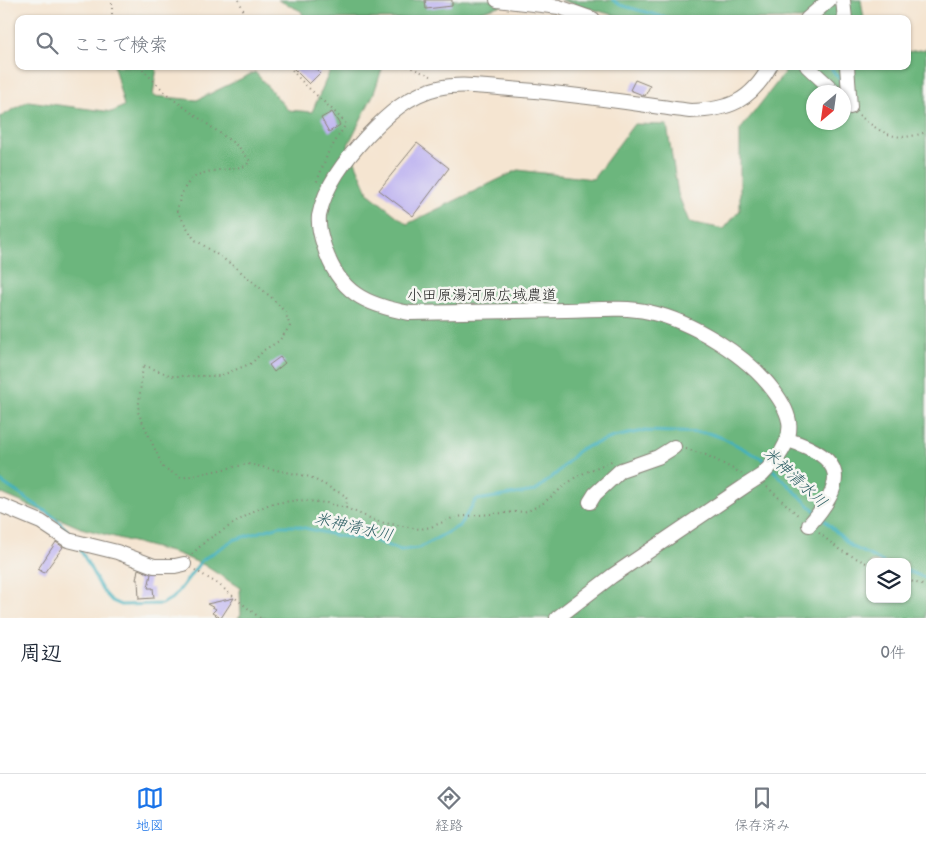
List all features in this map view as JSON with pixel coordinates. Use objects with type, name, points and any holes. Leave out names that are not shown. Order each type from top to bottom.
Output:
[{"type":"street","points":[[497,0],[554,6],[581,15]]},
{"type":"street","points":[[842,0],[844,15]]},
{"type":"street","points":[[812,15],[827,2]]},
{"type":"street","name":"小田原湯河原広域農道","points":[[768,70],[763,79],[748,96],[738,102],[723,108],[690,112],[522,90],[463,85],[442,87],[419,94],[380,122],[349,156],[328,190],[319,219],[321,238],[333,269],[343,284],[359,297],[381,308],[410,313],[613,310],[648,312],[676,320],[714,340],[741,359],[770,386],[788,414],[790,425],[788,440]]},
{"type":"street","points":[[811,70],[827,85]]},
{"type":"street","points":[[847,70],[847,85]]},
{"type":"street","points":[[557,618],[612,576],[762,475],[775,461],[788,440],[805,445],[828,460],[835,474],[836,482],[830,498],[810,523]]},
{"type":"street","points":[[590,502],[595,494],[621,470],[658,457],[674,447]]},
{"type":"street","points":[[0,505],[41,522],[68,540],[87,544],[154,566],[184,564]]},
{"type":"path","points":[[112,0],[112,15]]},
{"type":"path","points":[[239,0],[245,15]]},
{"type":"path","points":[[143,70],[170,97],[239,147],[250,160],[246,166],[208,170],[197,176],[188,183],[180,195],[177,211],[194,238],[253,281],[285,312],[290,326],[286,334],[264,350],[252,363],[220,376],[172,376],[143,365],[138,412],[163,467],[181,478],[248,464],[265,466],[310,477],[344,495],[347,499],[346,508]]},
{"type":"path","points":[[291,70],[303,84],[325,101],[346,124],[328,153],[315,188]]},
{"type":"path","points":[[417,70],[438,79],[442,87]]},
{"type":"path","points":[[851,108],[873,127],[890,136],[902,138],[926,132]]},
{"type":"path","points":[[674,447],[706,455],[751,481],[767,487],[840,550],[866,563]]},
{"type":"path","points":[[184,564],[207,540],[254,511],[270,504],[298,500],[346,508],[379,522],[420,529],[431,528],[460,516],[528,511],[542,504],[577,476],[619,458]]},
{"type":"path","points":[[202,574],[260,618]]},
{"type":"path","points":[[911,581],[926,586]]},
{"type":"green space","points":[[278,0],[520,0],[469,15],[303,15],[301,11]]},
{"type":"green space","points":[[560,0],[861,0],[863,15],[613,15]]},
{"type":"green space","points":[[926,49],[926,618],[238,618],[241,614],[240,588],[204,565],[178,554],[81,528],[0,493],[0,117],[28,101],[112,112],[124,106],[115,70],[156,70],[153,96],[197,100],[255,72],[288,110],[312,112],[330,70],[382,70],[374,93],[348,145],[369,194],[407,224],[518,170],[593,179],[634,124],[667,125],[678,194],[689,222],[724,229],[740,210],[740,130],[786,71],[784,70],[911,70],[911,51]]},
{"type":"building","points":[[425,0],[452,0],[452,6],[426,9]]},
{"type":"building","points":[[295,70],[317,70],[320,73],[309,84]]},
{"type":"building","points":[[635,80],[650,86],[645,96],[630,90]]},
{"type":"building","points":[[332,112],[340,125],[329,132],[321,118]]},
{"type":"building","points":[[417,143],[449,168],[413,216],[379,190]]},
{"type":"building","points":[[280,357],[285,363],[274,372],[269,365]]},
{"type":"building","points":[[56,542],[63,547],[44,573],[38,569]]},
{"type":"building","points":[[138,569],[151,574],[148,588],[153,588],[154,598],[139,599],[138,580],[136,580]]},
{"type":"building","points":[[234,598],[221,618],[212,613],[216,609],[207,604]]},
{"type":"waterway","points":[[613,0],[620,5],[656,15]]},
{"type":"waterway","points":[[832,70],[842,82]]},
{"type":"waterway","name":"米神清水川","points":[[79,547],[102,590],[112,601],[121,605],[162,604],[174,597],[202,560],[233,540],[280,526],[296,526],[339,536],[373,540],[400,550],[419,548],[459,526],[476,500],[535,491],[557,473],[580,449],[614,437],[643,431],[708,433],[723,438],[761,458],[767,464]]},
{"type":"waterway","name":"米神清水川","points":[[773,470],[815,511]]},
{"type":"waterway","name":"米神清水川","points":[[0,481],[54,517],[74,537]]},
{"type":"waterway","name":"米神清水川","points":[[821,517],[851,546],[875,558]]},
{"type":"waterway","name":"米神清水川","points":[[911,572],[926,578]]}]
